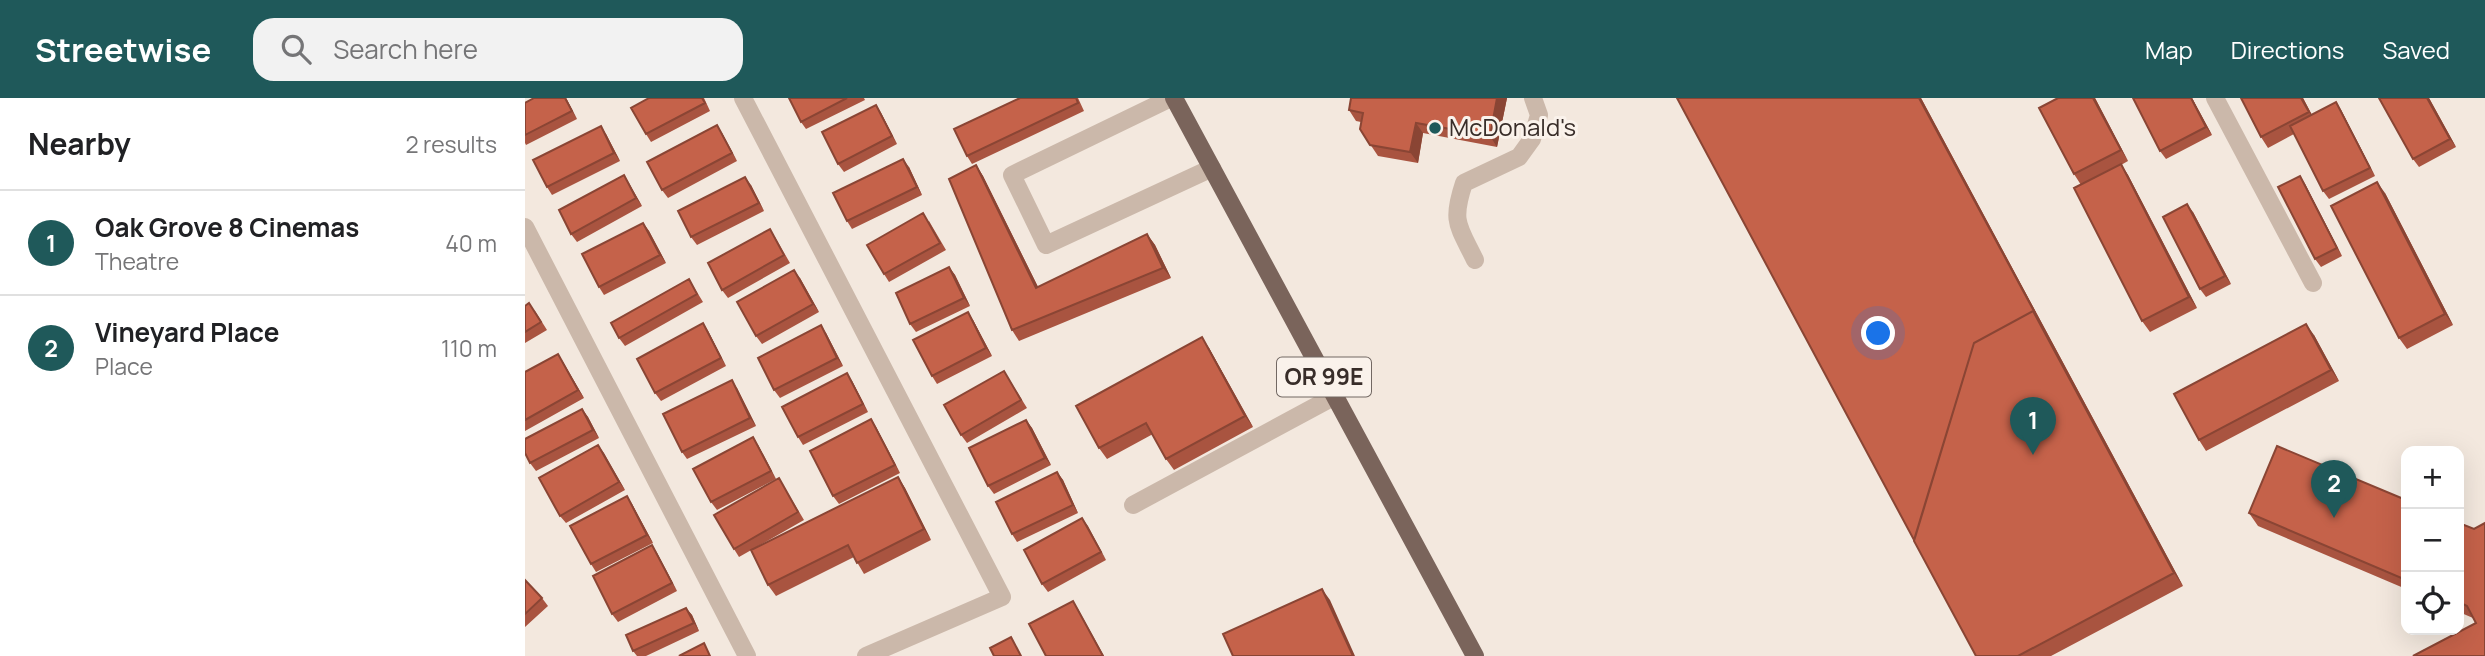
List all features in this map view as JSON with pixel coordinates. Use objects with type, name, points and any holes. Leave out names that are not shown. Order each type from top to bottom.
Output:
[{"type":"main road","name":"OR 99E","points":[[1173,98],[1475,656]]},
{"type":"lane","points":[[743,98],[1002,597],[866,656]]},
{"type":"lane","points":[[1173,98],[1012,175],[1046,245],[1212,168]]},
{"type":"lane","points":[[1475,260],[1457,222],[1456,206],[1464,183],[1520,157],[1532,139],[1539,115],[1534,98]]},
{"type":"lane","points":[[2215,98],[2313,283]]},
{"type":"lane","points":[[525,227],[747,656]]},
{"type":"lane","points":[[1133,505],[1335,396]]},
{"type":"building","points":[[534,98],[565,98],[572,111],[525,135],[525,103]]},
{"type":"building","points":[[649,98],[702,98],[705,103],[646,134],[631,108]]},
{"type":"building","points":[[789,98],[847,98],[801,122]]},
{"type":"building","points":[[1020,98],[1076,98],[1078,103],[967,156],[954,129]]},
{"type":"building","name":"McDonald's","points":[[1351,98],[1497,98],[1490,136],[1416,123],[1410,152],[1370,145],[1360,129],[1363,113],[1349,110]]},
{"type":"building","points":[[1677,98],[1919,98],[2035,313],[2033,311],[1974,343],[1914,540]]},
{"type":"building","points":[[2058,98],[2093,98],[2121,150],[2074,174],[2039,108]]},
{"type":"building","points":[[2133,98],[2191,98],[2206,127],[2160,151]]},
{"type":"building","points":[[2241,98],[2301,98],[2309,112],[2261,137]]},
{"type":"building","points":[[2379,98],[2427,98],[2450,139],[2413,159]]},
{"type":"building","points":[[2336,102],[2370,168],[2323,191],[2290,126]]},
{"type":"building","points":[[876,105],[892,136],[838,164],[822,132]]},
{"type":"building","points":[[717,125],[732,153],[662,190],[647,162]]},
{"type":"building","points":[[601,126],[614,153],[547,187],[533,160]]},
{"type":"building","points":[[903,159],[917,187],[847,221],[833,193]]},
{"type":"building","points":[[2121,164],[2189,297],[2142,321],[2074,188]]},
{"type":"building","points":[[976,165],[1036,288],[1147,234],[1163,268],[1012,330],[949,179]]},
{"type":"building","points":[[624,175],[636,198],[571,234],[559,210]]},
{"type":"building","points":[[2300,176],[2337,248],[2315,259],[2278,187]]},
{"type":"building","points":[[745,177],[759,203],[691,237],[678,211]]},
{"type":"building","points":[[2377,182],[2445,314],[2399,338],[2331,206]]},
{"type":"building","points":[[2187,204],[2225,276],[2200,289],[2163,217]]},
{"type":"building","points":[[923,213],[940,243],[884,274],[867,245]]},
{"type":"building","points":[[643,223],[660,255],[599,287],[582,254]]},
{"type":"building","points":[[770,229],[784,255],[722,290],[708,263]]},
{"type":"building","points":[[949,267],[964,298],[910,324],[896,293]]},
{"type":"building","points":[[794,270],[813,304],[756,336],[737,302]]},
{"type":"building","points":[[689,279],[697,294],[619,338],[611,323]]},
{"type":"building","points":[[529,303],[541,322],[525,332],[525,306]]},
{"type":"building","points":[[2033,311],[2174,573],[2018,656],[1976,656],[1914,541],[1974,343]]},
{"type":"building","points":[[968,312],[986,348],[932,376],[913,340]]},
{"type":"building","points":[[703,323],[721,358],[655,393],[637,359]]},
{"type":"building","points":[[2306,324],[2331,370],[2199,440],[2174,394]]},
{"type":"building","points":[[821,325],[837,358],[774,390],[758,358]]},
{"type":"building","points":[[1202,337],[1245,416],[1166,459],[1146,423],[1099,448],[1076,406]]},
{"type":"building","points":[[558,354],[578,390],[525,420],[525,372]]},
{"type":"building","points":[[1004,371],[1021,400],[961,435],[944,405]]},
{"type":"building","points":[[847,373],[863,404],[798,437],[782,407]]},
{"type":"building","points":[[732,380],[750,418],[682,452],[663,414]]},
{"type":"building","points":[[582,409],[593,430],[530,463],[525,453],[525,439]]},
{"type":"building","points":[[871,419],[895,465],[833,496],[810,451]]},
{"type":"building","points":[[1026,420],[1045,458],[988,486],[969,448]]},
{"type":"building","points":[[753,437],[771,471],[711,502],[693,469]]},
{"type":"building","points":[[598,445],[619,482],[560,516],[539,478]]},
{"type":"building","points":[[2277,446],[2401,498],[2401,578],[2249,513]]},
{"type":"building","points":[[1057,472],[1073,505],[1012,534],[996,502]]},
{"type":"building","points":[[898,477],[924,529],[857,563],[848,545],[768,585],[751,550]]},
{"type":"building","points":[[779,478],[798,512],[734,549],[714,515]]},
{"type":"building","points":[[627,496],[647,535],[591,564],[570,526]]},
{"type":"building","points":[[1082,518],[1101,552],[1042,584],[1024,550]]},
{"type":"building","points":[[2485,523],[2485,656],[2413,656],[2453,635],[2464,635],[2464,629],[2476,623],[2464,604],[2464,525],[2474,529]]},
{"type":"building","points":[[652,545],[672,583],[612,614],[593,576]]},
{"type":"building","points":[[525,580],[542,598],[525,614]]},
{"type":"building","points":[[1322,589],[1353,656],[1233,656],[1223,634]]},
{"type":"building","points":[[1073,601],[1103,656],[1046,656],[1029,624]]},
{"type":"building","points":[[686,608],[694,623],[633,651],[626,635]]},
{"type":"building","points":[[1011,637],[1021,656],[994,656],[990,648]]},
{"type":"building","points":[[704,643],[710,656],[679,656]]},
{"type":"place","name":"McDonald's","points":[[1435,128]]},
{"type":"place","name":"Oak Grove 8 Cinemas","points":[[2033,455]]},
{"type":"place","name":"Vineyard Place","points":[[2334,518]]}]
